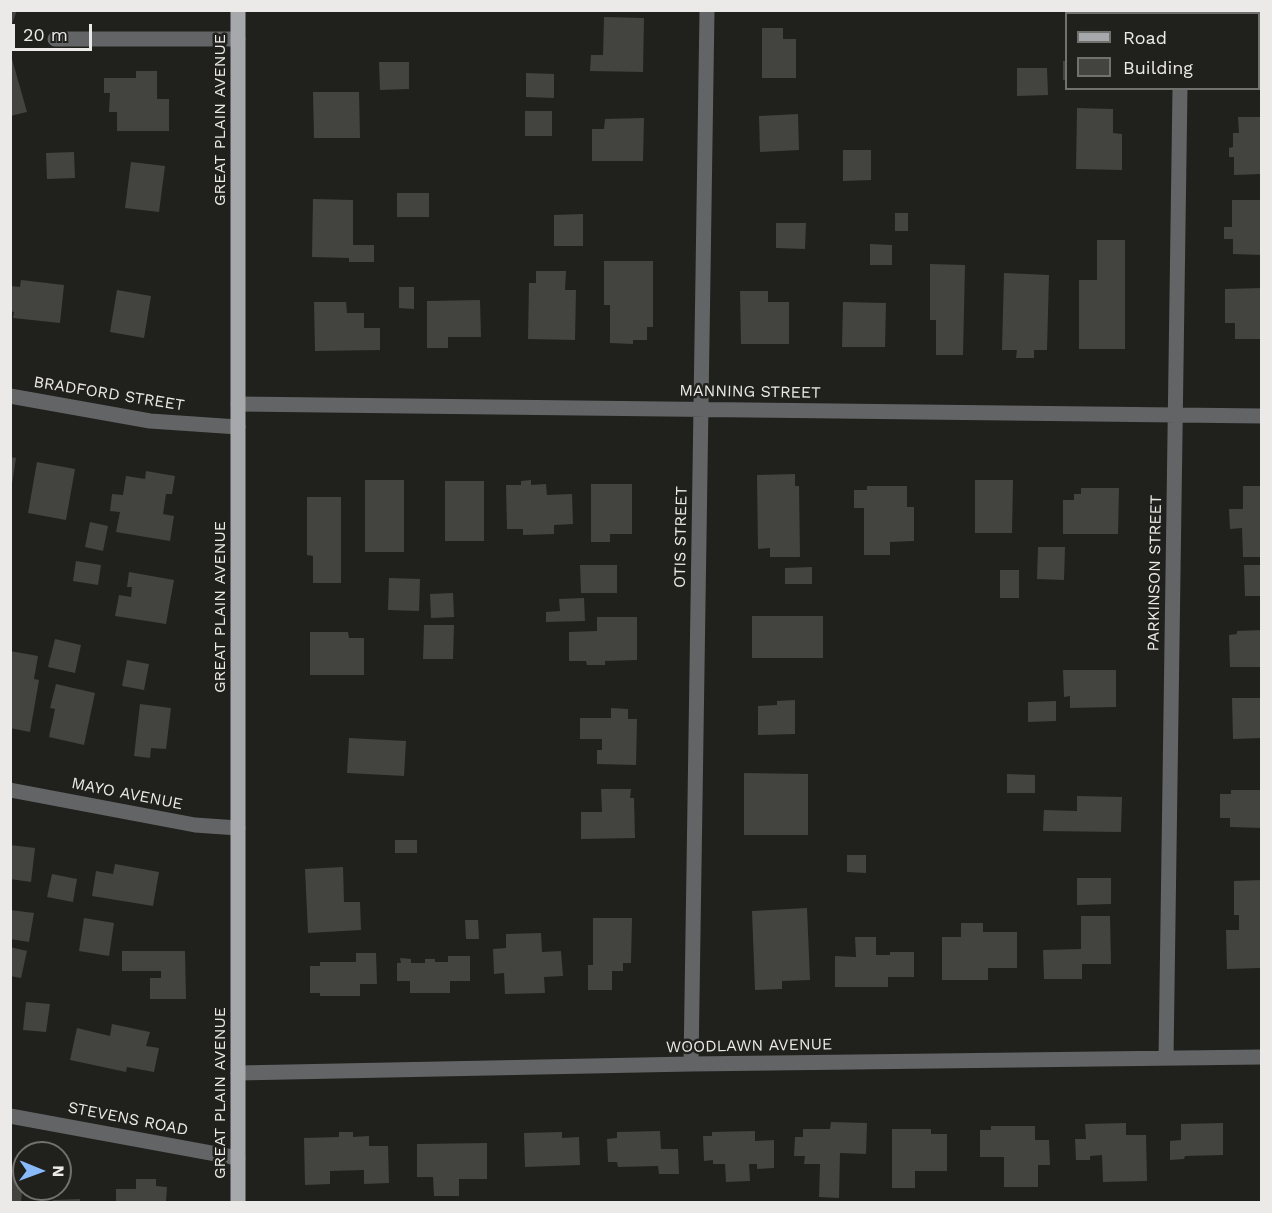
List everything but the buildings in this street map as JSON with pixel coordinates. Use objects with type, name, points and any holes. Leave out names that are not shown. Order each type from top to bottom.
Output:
[{"type":"main road","name":"GREAT PLAIN AVENUE","points":[[238,10],[238,1203]]},
{"type":"street","name":"OTIS STREET","points":[[691,1064],[708,10]]},
{"type":"street","points":[[55,39],[238,39]]},
{"type":"street","name":"PARKINSON STREET","points":[[1166,1058],[1179,90]]},
{"type":"street","name":"BRADFORD STREET","points":[[10,396],[150,421],[238,427]]},
{"type":"street","name":"MANNING STREET","points":[[237,404],[1262,416]]},
{"type":"street","name":"MAYO AVENUE","points":[[10,790],[195,825],[238,828]]},
{"type":"street","name":"WOODLAWN AVENUE","points":[[238,1073],[691,1064],[1262,1057]]},
{"type":"street","name":"STEVENS ROAD","points":[[10,1116],[238,1158]]}]
